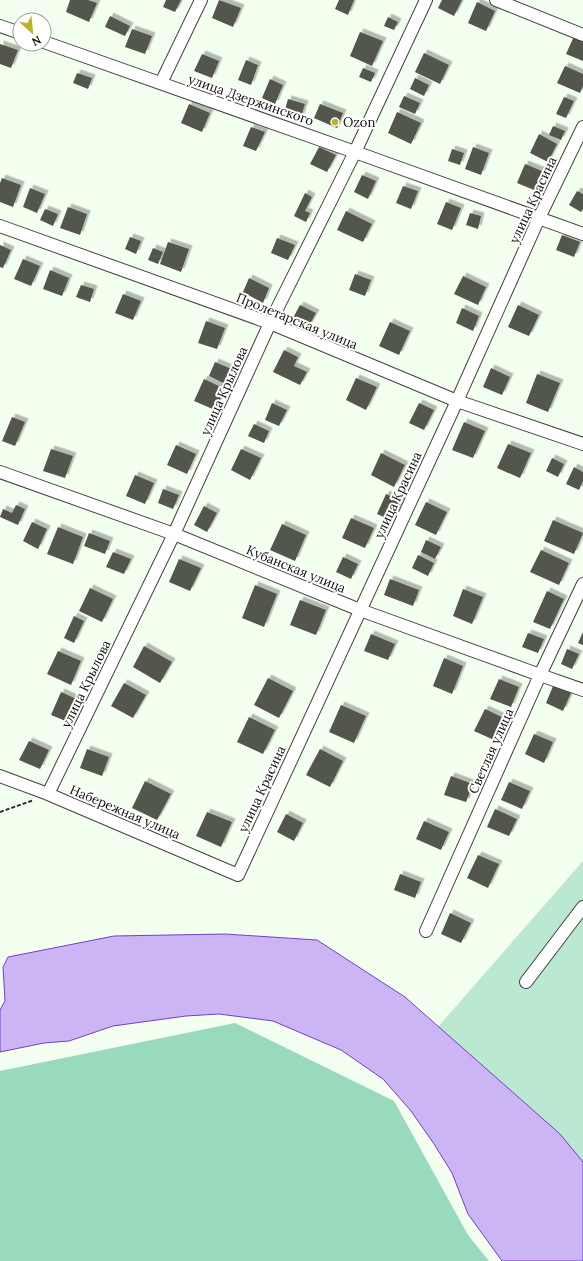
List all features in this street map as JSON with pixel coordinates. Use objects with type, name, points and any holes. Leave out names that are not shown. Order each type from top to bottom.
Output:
[{"type":"street","points":[[161,84],[201,0]]},
{"type":"street","name":"улица Крылова","points":[[48,794],[174,534],[270,323],[355,152],[426,0]]},
{"type":"street","points":[[496,0],[583,35]]},
{"type":"street","points":[[0,26],[12,30]]},
{"type":"street","name":"улица Дзержинского","points":[[52,45],[583,234]]},
{"type":"street","name":"улица Красина","points":[[238,875],[457,401],[539,218],[583,127]]},
{"type":"street","name":"Пролетарская улица","points":[[0,226],[270,323],[457,401],[583,444]]},
{"type":"street","name":"Кубанская улица","points":[[0,472],[174,534],[360,610],[583,690]]},
{"type":"street","name":"Светлая улица","points":[[426,930],[540,675],[583,584]]},
{"type":"street","name":"Набережная улица","points":[[0,776],[48,794],[238,875]]},
{"type":"street","points":[[526,982],[583,907]]},
{"type":"path","points":[[0,812],[48,794]]},
{"type":"green space","points":[[583,861],[583,1178],[437,1028]]},
{"type":"green space","points":[[235,1023],[394,1101],[468,1235],[489,1261],[0,1261],[0,1071]]},
{"type":"shaded area","points":[[225,934],[317,940],[405,997],[560,1134],[583,1162],[583,1261],[502,1261],[468,1214],[452,1173],[434,1144],[411,1111],[383,1079],[341,1050],[273,1021],[219,1014],[186,1016],[113,1026],[69,1041],[44,1043],[0,1052],[0,1010],[5,1001],[3,967],[8,957],[114,936]]},
{"type":"building","points":[[70,0],[88,0],[97,3],[89,22],[66,12]]},
{"type":"building","points":[[166,0],[181,0],[175,12],[163,7]]},
{"type":"building","points":[[219,0],[241,8],[233,27],[212,18]]},
{"type":"building","points":[[339,0],[354,0],[348,15],[335,9]]},
{"type":"building","points":[[442,0],[462,0],[454,16],[438,8]]},
{"type":"building","points":[[477,2],[495,11],[486,31],[468,23]]},
{"type":"building","points":[[110,16],[130,26],[125,36],[105,27]]},
{"type":"building","points":[[388,17],[398,22],[394,30],[384,26]]},
{"type":"building","points":[[132,29],[152,36],[145,54],[125,47]]},
{"type":"building","points":[[360,32],[383,41],[372,66],[350,56]]},
{"type":"building","points":[[575,34],[583,37],[583,61],[566,54]]},
{"type":"building","points":[[0,44],[12,48],[12,52],[17,52],[11,68],[0,64]]},
{"type":"building","points":[[424,53],[449,65],[440,84],[415,72]]},
{"type":"building","points":[[202,54],[219,61],[212,78],[194,71]]},
{"type":"building","points":[[246,60],[258,65],[251,85],[238,80]]},
{"type":"building","points":[[565,66],[583,74],[583,86],[580,93],[557,83]]},
{"type":"building","points":[[363,68],[375,73],[371,82],[359,77]]},
{"type":"building","points":[[77,73],[92,78],[88,89],[73,83]]},
{"type":"building","points":[[415,78],[429,85],[424,96],[410,89]]},
{"type":"building","points":[[270,79],[283,85],[275,104],[262,98]]},
{"type":"building","points":[[404,96],[420,103],[415,114],[399,107]]},
{"type":"building","points":[[564,97],[574,101],[566,118],[556,114]]},
{"type":"building","points":[[288,99],[305,104],[301,117],[284,113]]},
{"type":"building","points":[[189,104],[210,113],[202,132],[181,123]]},
{"type":"building","points":[[320,104],[343,113],[337,128],[314,118]]},
{"type":"building","points":[[397,112],[421,123],[411,144],[388,133]]},
{"type":"building","points":[[553,126],[565,131],[561,140],[549,135]]},
{"type":"building","points":[[251,127],[265,132],[256,151],[243,146]]},
{"type":"building","points":[[539,134],[557,144],[548,162],[530,153]]},
{"type":"building","points":[[319,147],[336,155],[327,172],[310,164]]},
{"type":"building","points":[[473,147],[489,153],[481,175],[465,169]]},
{"type":"building","points":[[452,149],[464,153],[460,165],[448,161]]},
{"type":"building","points":[[525,164],[542,171],[534,190],[517,183]]},
{"type":"building","points":[[362,175],[376,181],[368,199],[354,192]]},
{"type":"building","points":[[2,178],[21,185],[13,207],[0,202],[0,183]]},
{"type":"building","points":[[403,186],[418,191],[411,209],[396,203]]},
{"type":"building","points":[[30,188],[45,194],[37,213],[23,207]]},
{"type":"building","points":[[577,191],[583,194],[583,209],[581,212],[569,205]]},
{"type":"building","points":[[305,193],[312,197],[305,211],[310,213],[306,222],[294,216]]},
{"type":"building","points":[[446,202],[461,208],[452,230],[437,224]]},
{"type":"building","points":[[68,207],[87,214],[80,235],[60,228]]},
{"type":"building","points":[[45,209],[58,214],[53,226],[40,220]]},
{"type":"building","points":[[346,211],[372,224],[363,242],[337,230]]},
{"type":"building","points":[[470,213],[481,216],[478,229],[466,225]]},
{"type":"building","points":[[562,235],[580,242],[574,257],[556,250]]},
{"type":"building","points":[[130,237],[141,241],[136,254],[125,249]]},
{"type":"building","points":[[277,238],[295,245],[288,260],[271,253]]},
{"type":"building","points":[[168,242],[189,249],[181,272],[160,264]]},
{"type":"building","points":[[0,245],[11,250],[3,268],[0,267]]},
{"type":"building","points":[[153,248],[163,252],[158,264],[148,260]]},
{"type":"building","points":[[23,259],[40,266],[31,286],[14,279]]},
{"type":"building","points":[[50,270],[69,278],[62,296],[43,289]]},
{"type":"building","points":[[355,274],[371,280],[365,296],[349,290]]},
{"type":"building","points":[[463,276],[486,287],[478,305],[454,294]]},
{"type":"building","points":[[249,278],[269,288],[263,303],[243,292]]},
{"type":"building","points":[[81,285],[94,289],[90,302],[76,297]]},
{"type":"building","points":[[123,294],[141,301],[133,320],[115,313]]},
{"type":"building","points":[[300,305],[316,313],[309,326],[293,318]]},
{"type":"building","points":[[518,305],[539,315],[529,336],[508,327]]},
{"type":"building","points":[[462,308],[479,316],[473,331],[456,323]]},
{"type":"building","points":[[206,321],[225,328],[217,349],[198,343]]},
{"type":"building","points":[[390,322],[410,331],[399,355],[379,346]]},
{"type":"building","points":[[284,350],[298,357],[294,366],[307,372],[300,385],[273,372]]},
{"type":"building","points":[[215,362],[234,370],[227,385],[209,376]]},
{"type":"building","points":[[491,368],[510,377],[502,395],[483,387]]},
{"type":"building","points":[[537,374],[560,383],[548,412],[526,403]]},
{"type":"building","points":[[356,378],[377,387],[366,410],[346,400]]},
{"type":"building","points":[[204,379],[225,389],[215,410],[194,401]]},
{"type":"building","points":[[272,403],[287,410],[279,426],[265,420]]},
{"type":"building","points":[[419,403],[434,410],[424,430],[409,423]]},
{"type":"building","points":[[12,417],[25,422],[15,446],[2,441]]},
{"type":"building","points":[[464,422],[485,431],[473,458],[452,450]]},
{"type":"building","points":[[254,424],[269,431],[264,443],[248,436]]},
{"type":"building","points":[[508,444],[531,453],[520,478],[497,468]]},
{"type":"building","points":[[176,445],[196,454],[187,474],[167,465]]},
{"type":"building","points":[[51,449],[73,456],[65,478],[43,471]]},
{"type":"building","points":[[241,449],[261,458],[250,480],[231,470]]},
{"type":"building","points":[[381,453],[405,465],[394,487],[371,475]]},
{"type":"building","points":[[552,458],[564,464],[558,477],[546,471]]},
{"type":"building","points":[[574,467],[583,472],[583,481],[579,490],[566,484]]},
{"type":"building","points":[[135,475],[154,483],[145,504],[126,496]]},
{"type":"building","points":[[163,489],[179,495],[173,509],[158,503]]},
{"type":"building","points":[[386,494],[401,501],[392,521],[377,514]]},
{"type":"building","points":[[426,502],[447,512],[436,535],[415,525]]},
{"type":"building","points":[[16,505],[25,509],[18,525],[0,517],[3,509],[12,513]]},
{"type":"building","points":[[204,506],[217,513],[207,532],[194,525]]},
{"type":"building","points":[[351,518],[374,528],[365,548],[342,538]]},
{"type":"building","points":[[553,520],[583,533],[574,554],[544,541]]},
{"type":"building","points":[[32,522],[47,529],[38,549],[23,541]]},
{"type":"building","points":[[282,524],[306,535],[295,561],[270,550]]},
{"type":"building","points":[[58,527],[83,537],[73,564],[47,554]]},
{"type":"building","points":[[89,533],[110,541],[105,554],[84,546]]},
{"type":"building","points":[[426,540],[441,547],[435,559],[421,552]]},
{"type":"building","points":[[541,550],[569,563],[559,585],[530,572]]},
{"type":"building","points":[[113,552],[131,559],[124,574],[106,567]]},
{"type":"building","points":[[418,555],[434,563],[428,576],[412,568]]},
{"type":"building","points":[[343,557],[358,564],[351,579],[336,572]]},
{"type":"building","points":[[179,559],[201,568],[190,591],[169,582]]},
{"type":"building","points":[[390,579],[419,590],[413,606],[384,595]]},
{"type":"building","points":[[255,585],[277,594],[264,627],[242,618]]},
{"type":"building","points":[[90,588],[113,599],[102,622],[79,611]]},
{"type":"building","points":[[463,589],[483,597],[472,624],[453,616]]},
{"type":"building","points":[[547,591],[564,599],[550,629],[533,622]]},
{"type":"building","points":[[300,600],[326,610],[316,635],[290,625]]},
{"type":"building","points":[[74,616],[84,621],[74,643],[64,638]]},
{"type":"building","points":[[583,632],[583,645],[578,643]]},
{"type":"building","points":[[528,633],[544,639],[538,653],[522,647]]},
{"type":"building","points":[[371,634],[395,644],[388,660],[364,651]]},
{"type":"building","points":[[144,646],[172,662],[160,683],[133,667]]},
{"type":"building","points":[[567,649],[579,654],[572,669],[561,664]]},
{"type":"building","points":[[58,651],[81,661],[71,685],[47,674]]},
{"type":"building","points":[[444,658],[463,666],[452,694],[433,686]]},
{"type":"building","points":[[268,678],[293,691],[279,718],[254,705]]},
{"type":"building","points":[[499,679],[519,687],[511,707],[490,699]]},
{"type":"building","points":[[124,683],[146,695],[133,718],[111,706]]},
{"type":"building","points":[[553,686],[571,693],[563,711],[546,703]]},
{"type":"building","points":[[61,692],[83,702],[73,724],[51,715]]},
{"type":"building","points":[[341,705],[366,716],[354,743],[329,732]]},
{"type":"building","points":[[485,709],[504,718],[494,740],[474,731]]},
{"type":"building","points":[[249,717],[275,730],[263,754],[237,742]]},
{"type":"building","points":[[534,734],[553,742],[544,763],[525,754]]},
{"type":"building","points":[[29,741],[49,750],[40,769],[19,760]]},
{"type":"building","points":[[87,749],[109,757],[102,776],[80,768]]},
{"type":"building","points":[[320,749],[343,761],[330,787],[306,775]]},
{"type":"building","points":[[451,776],[473,784],[466,802],[444,795]]},
{"type":"building","points":[[145,781],[171,794],[157,820],[132,808]]},
{"type":"building","points":[[509,782],[530,791],[522,809],[501,800]]},
{"type":"building","points":[[495,809],[517,819],[509,836],[487,827]]},
{"type":"building","points":[[207,812],[232,822],[221,847],[196,836]]},
{"type":"building","points":[[286,814],[303,823],[294,841],[277,832]]},
{"type":"building","points":[[424,821],[449,832],[441,850],[416,839]]},
{"type":"building","points":[[478,855],[499,864],[488,888],[467,878]]},
{"type":"building","points":[[400,874],[421,882],[415,898],[394,890]]},
{"type":"building","points":[[450,913],[471,923],[461,943],[441,934]]},
{"type":"place","name":"Ozon","points":[[335,122]]}]
